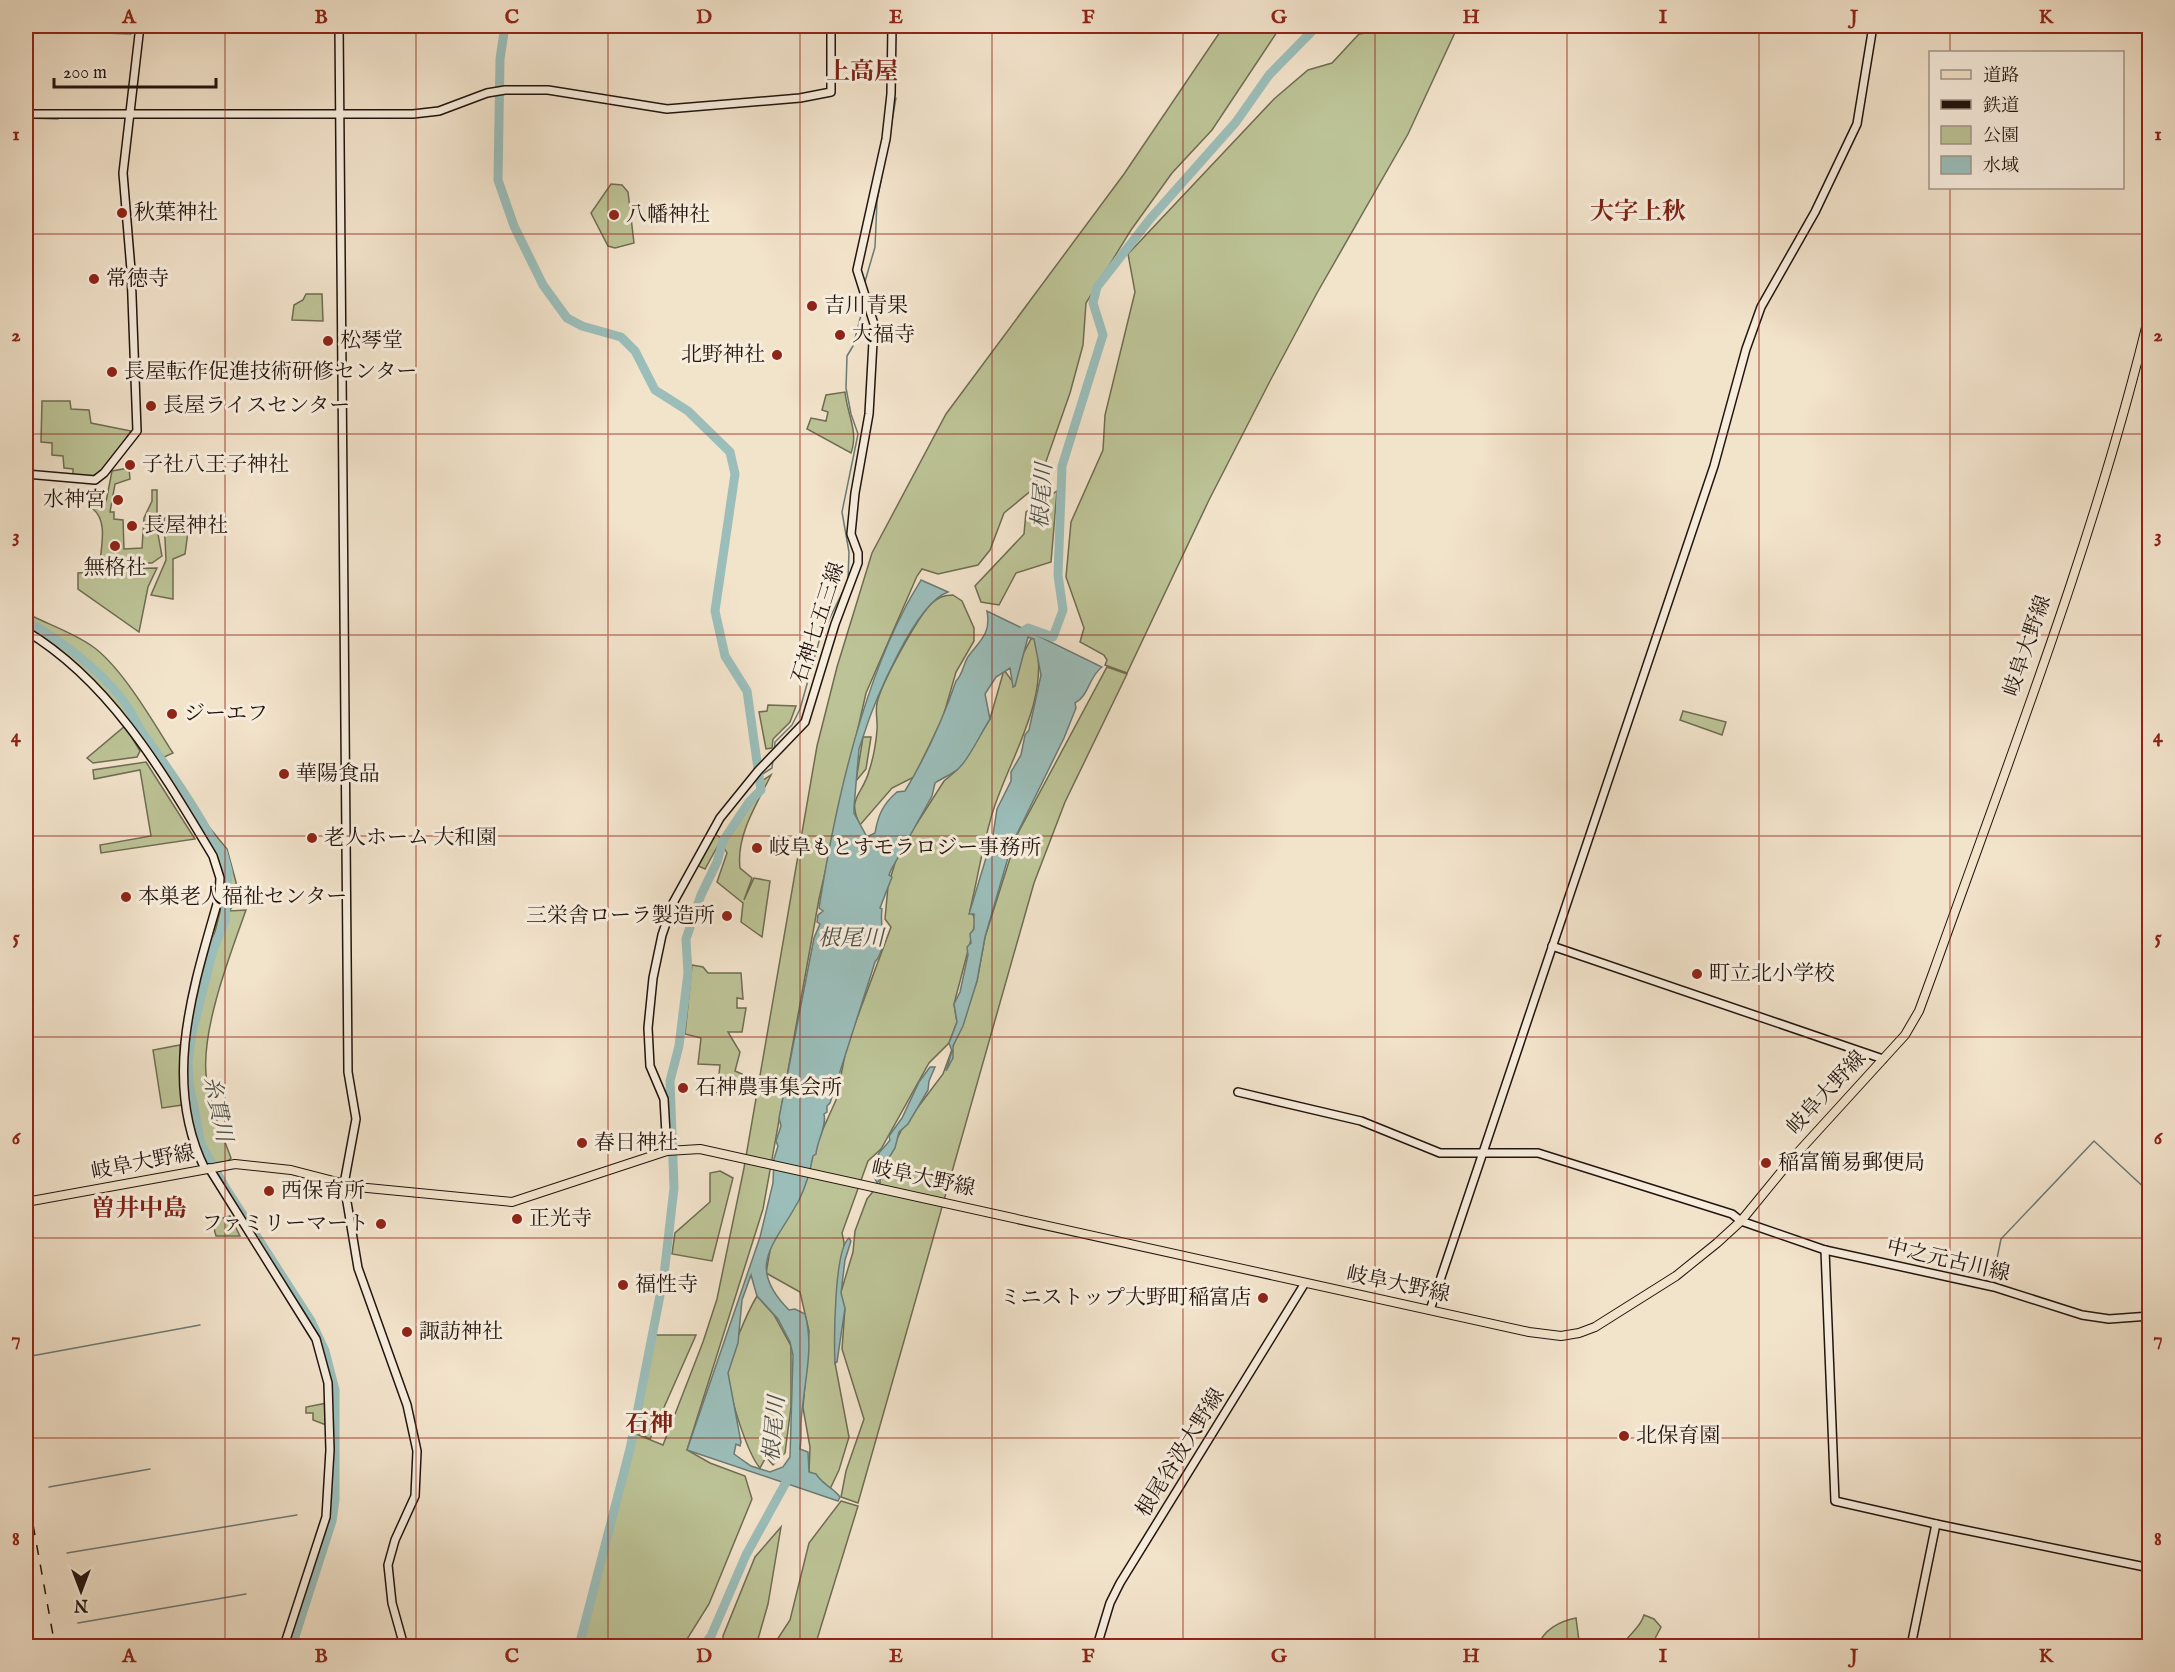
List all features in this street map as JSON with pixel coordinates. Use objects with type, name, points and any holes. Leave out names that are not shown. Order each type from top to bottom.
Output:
[{"type":"main road","name":"岐阜大野線","points":[[26,1202],[232,1165],[260,1165],[291,1170],[344,1184],[512,1202],[671,1150],[700,1149],[1546,1335],[1580,1334],[1676,1276],[1741,1221],[1791,1160],[1913,1024],[1931,979],[2116,442],[2150,311]]},
{"type":"street","points":[[26,474],[95,480],[104,473],[137,430],[131,270],[123,194],[128,115],[140,26]]},
{"type":"street","points":[[339,26],[348,1066],[356,1119],[344,1184],[358,1268],[407,1405],[416,1439],[418,1472],[415,1496],[395,1540],[388,1565],[392,1603],[404,1647]]},
{"type":"street","points":[[26,114],[427,113],[505,90],[548,90],[667,109],[813,96],[831,92],[831,26]]},
{"type":"street","name":"石神七五三線","points":[[671,1150],[664,1099],[650,1066],[648,1028],[653,978],[662,935],[673,903],[720,818],[758,771],[805,722],[835,624],[858,563],[858,553],[851,534],[855,493],[869,414],[874,324],[858,270],[886,139],[891,94],[892,26]]},
{"type":"street","points":[[1430,1310],[1714,466],[1753,329],[1761,307],[1815,212],[1857,124],[1873,26]]},
{"type":"street","points":[[26,631],[61,655],[108,699],[130,727],[213,856],[220,878],[219,897],[184,1041],[182,1069],[185,1107],[196,1153],[316,1339],[330,1398],[326,1517],[284,1647]]},
{"type":"street","points":[[1552,946],[1883,1059]]},
{"type":"street","name":"中之元古川線","points":[[1238,1092],[1361,1121],[1440,1153],[1538,1153],[1732,1214],[1741,1221],[1825,1250],[1994,1287],[2082,1316],[2109,1318],[2150,1316]]},
{"type":"street","points":[[1825,1250],[1835,1500],[1936,1524],[2150,1568]]},
{"type":"street","name":"根尾谷汲大野線","points":[[1097,1647],[1120,1583],[1305,1283]]},
{"type":"street","points":[[1911,1647],[1936,1524]]},
{"type":"green space","points":[[1224,26],[1281,26],[1212,130],[1172,173],[1131,230],[1086,303],[1083,345],[1070,393],[1043,470],[1033,489],[1004,513],[990,550],[978,565],[938,574],[922,569],[866,693],[819,899],[763,1209],[687,1450],[710,1463],[745,1476],[752,1499],[709,1604],[684,1644],[581,1646],[636,1434],[663,1445],[717,1299],[744,1168],[817,746],[837,667],[872,553],[946,414],[1124,174]]},
{"type":"green space","points":[[1376,26],[1458,26],[1408,134],[1317,293],[1209,500],[1127,673],[1105,665],[1107,660],[1104,655],[1080,642],[1084,628],[1066,577],[1071,522],[1103,450],[1105,415],[1135,292],[1128,254],[1274,99],[1308,70],[1332,63],[1359,34],[1371,32]]},
{"type":"green space","points":[[611,184],[622,185],[628,192],[634,243],[615,248],[608,246],[591,213]]},
{"type":"green space","points":[[306,294],[322,294],[323,321],[292,320],[294,305],[303,300]]},
{"type":"green space","points":[[845,392],[854,438],[851,453],[807,429],[811,418],[826,421],[828,412],[822,410],[826,395]]},
{"type":"green space","points":[[42,401],[70,401],[71,409],[89,410],[91,423],[131,431],[110,463],[94,478],[73,478],[73,469],[64,468],[63,456],[52,455],[52,443],[41,442]]},
{"type":"green space","points":[[129,468],[130,479],[115,484],[110,512],[114,512],[114,519],[123,520],[124,549],[142,548],[144,518],[152,501],[152,490],[157,490],[157,529],[162,556],[152,563],[100,563],[102,527],[98,514],[93,509],[106,502],[112,471]]},
{"type":"green space","points":[[1057,491],[1051,562],[1016,573],[999,605],[981,602],[975,586],[1024,534],[1026,512]]},
{"type":"green space","points":[[190,517],[185,554],[173,559],[173,599],[151,595],[166,560],[164,518]]},
{"type":"green space","points":[[157,568],[148,587],[139,632],[78,589],[78,573],[101,572],[103,569]]},
{"type":"green space","points":[[953,595],[962,601],[974,628],[974,641],[956,672],[943,717],[914,777],[892,788],[860,825],[856,816],[855,802],[866,779],[873,756],[877,730],[876,706],[885,681],[926,610],[939,598]]},
{"type":"green space","points":[[26,613],[92,646],[126,681],[173,753],[164,757],[209,827],[227,849],[236,882],[237,901],[229,911],[246,910],[218,991],[208,1035],[206,1074],[209,1096],[231,1158],[227,1162],[210,1163],[197,1142],[185,1080],[187,1045],[224,896],[223,874],[217,856],[185,805],[120,712],[68,656],[26,626]]},
{"type":"green space","points":[[1035,638],[1039,660],[1038,682],[1027,726],[993,811],[986,835],[970,910],[976,920],[954,1004],[957,1022],[949,1043],[929,1063],[881,1149],[868,1161],[842,1233],[844,1242],[841,1292],[853,1252],[855,1231],[867,1199],[880,1183],[880,1172],[903,1127],[943,1074],[977,981],[985,937],[1018,833],[1107,667],[1127,674],[1065,802],[1034,883],[858,1503],[841,1497],[846,1471],[864,1419],[842,1349],[845,1308],[835,1363],[849,1437],[839,1470],[830,1489],[809,1472],[810,1447],[803,1408],[809,1331],[800,1292],[766,1273],[771,1245],[836,1100],[847,1045],[891,927],[885,919],[888,886],[898,853],[944,781],[957,770],[990,719],[1004,670],[1015,685],[1022,656],[1031,639]]},
{"type":"green space","points":[[768,705],[796,706],[790,722],[773,739],[772,748],[766,749],[759,712],[767,711]]},
{"type":"green space","points":[[1683,711],[1726,722],[1722,735],[1680,720]]},
{"type":"green space","points":[[125,726],[140,751],[137,757],[93,763],[87,758]]},
{"type":"green space","points":[[863,737],[871,737],[866,769],[856,781]]},
{"type":"green space","points":[[146,762],[195,839],[101,853],[100,845],[151,836],[140,770],[94,779],[93,770]]},
{"type":"green space","points":[[771,775],[744,832],[740,856],[740,868],[752,878],[744,900],[754,878],[770,881],[762,937],[741,922],[743,903],[717,882],[727,853],[723,846],[762,781]]},
{"type":"green space","points":[[712,833],[722,838],[705,869],[696,865]]},
{"type":"green space","points":[[692,965],[703,967],[708,973],[741,973],[743,999],[737,998],[737,1008],[746,1008],[742,1032],[728,1032],[740,1052],[735,1071],[742,1074],[738,1088],[727,1085],[717,1092],[720,1065],[698,1064],[701,1038],[685,1034]]},
{"type":"green space","points":[[180,1045],[182,1105],[162,1108],[153,1050]]},
{"type":"green space","points":[[720,1171],[733,1178],[712,1261],[672,1254],[675,1233],[710,1202],[710,1173]]},
{"type":"green space","points":[[230,1216],[240,1236],[216,1236],[212,1221]]},
{"type":"green space","points":[[757,1296],[774,1315],[791,1346],[791,1407],[785,1453],[773,1465],[766,1457],[760,1468],[739,1422],[728,1373],[735,1345]]},
{"type":"green space","points":[[652,1335],[696,1335],[650,1439],[634,1431]]},
{"type":"green space","points":[[327,1403],[326,1425],[313,1420],[313,1413],[306,1413],[306,1407]]},
{"type":"green space","points":[[841,1501],[858,1506],[815,1646],[773,1646],[790,1620],[809,1543]]},
{"type":"green space","points":[[781,1527],[768,1604],[756,1646],[723,1646],[723,1636],[755,1557]]},
{"type":"green space","points":[[1644,1615],[1654,1619],[1661,1627],[1651,1646],[1622,1646],[1640,1624]]},
{"type":"green space","points":[[1576,1618],[1579,1641],[1599,1646],[1538,1646],[1540,1640],[1553,1627]]},
{"type":"water","points":[[921,580],[948,592],[935,600],[922,614],[910,633],[886,679],[868,721],[859,749],[854,807],[854,813],[867,837],[875,833],[880,815],[888,801],[897,792],[905,791],[920,764],[966,660],[987,630],[987,611],[1102,667],[1094,675],[1080,700],[1075,703],[1076,708],[1064,738],[1012,844],[985,937],[977,981],[963,1026],[953,1046],[953,1058],[946,1071],[952,1051],[949,1043],[957,1022],[954,1004],[960,992],[968,955],[967,947],[971,943],[970,934],[974,929],[974,914],[969,914],[993,835],[997,809],[1011,781],[1011,772],[1021,755],[1025,735],[1029,730],[1041,675],[1034,639],[1028,637],[1015,686],[1013,687],[1010,668],[996,677],[985,694],[990,719],[963,764],[935,783],[932,796],[889,875],[892,877],[880,908],[882,909],[882,949],[875,962],[830,1103],[827,1106],[827,1112],[824,1114],[823,1129],[806,1184],[768,1255],[766,1267],[768,1280],[789,1310],[795,1309],[805,1314],[808,1326],[809,1351],[801,1417],[800,1449],[808,1452],[809,1472],[816,1474],[838,1494],[840,1497],[838,1501],[687,1450],[760,1237],[773,1183],[774,1159],[778,1146],[776,1141],[781,1126],[779,1118],[814,938],[820,924],[817,922],[818,915],[823,911],[819,908],[832,833],[851,754],[862,715],[889,642]],"holes":[[[751,1275],[757,1296],[778,1319],[790,1342],[793,1355],[790,1457],[783,1467],[770,1472],[751,1466],[734,1454],[736,1444],[740,1446],[741,1442],[728,1373],[738,1343],[742,1300]]]},
{"type":"water","points":[[930,1067],[935,1067],[928,1090],[908,1124],[899,1132],[895,1148],[880,1172],[882,1177],[877,1183],[873,1173],[876,1170],[879,1153],[890,1140],[889,1136],[902,1118],[919,1082]]},
{"type":"water","name":"根尾川","points":[[849,1238],[851,1241],[845,1260],[841,1293],[845,1308],[835,1363],[838,1277],[840,1260]]},
{"type":"waterway","points":[[505,26],[500,59],[498,180],[514,226],[543,285],[567,318],[582,326],[621,337],[635,351],[655,390],[688,411],[730,452],[735,474],[715,611],[725,656],[747,691],[761,790],[749,802],[723,841],[717,862],[701,895],[686,939],[688,973],[679,1046],[670,1081],[674,1188],[664,1275],[630,1449],[579,1646]]},
{"type":"waterway","name":"根尾川","points":[[1016,636],[1028,628],[1053,637],[1063,610],[1058,575],[1062,466],[1103,335],[1093,303],[1097,287],[1150,219],[1236,122],[1269,75],[1317,26]]},
{"type":"waterway","points":[[26,30],[131,34]]},
{"type":"waterway","points":[[890,132],[896,98]]},
{"type":"waterway","points":[[26,118],[58,119]]},
{"type":"waterway","points":[[864,285],[875,247],[877,201],[887,149]]},
{"type":"waterway","points":[[848,580],[849,552],[842,512],[858,434],[846,388],[847,356],[853,346],[861,315],[861,296]]},
{"type":"waterway","points":[[774,751],[775,742],[792,725],[800,709],[820,638],[846,585]]},
{"type":"waterway","name":"糸貫川","points":[[26,621],[78,656],[122,699],[141,731],[190,801],[214,843],[223,852],[228,871],[225,921],[213,950],[192,1033],[188,1061],[189,1082],[201,1144],[225,1187],[311,1321],[325,1351],[335,1390],[335,1500],[332,1521],[292,1646]]},
{"type":"waterway","points":[[761,775],[772,768],[773,759]]},
{"type":"waterway","points":[[1994,1273],[2001,1239],[2094,1141],[2150,1193]]},
{"type":"waterway","points":[[26,1357],[200,1325]]},
{"type":"waterway","points":[[49,1487],[150,1469]]},
{"type":"waterway","name":"根尾川","points":[[703,1646],[711,1636],[746,1555],[790,1475]]},
{"type":"waterway","points":[[67,1553],[297,1515]]},
{"type":"waterway","points":[[78,1623],[246,1594]]},
{"type":"railway","points":[[26,1486],[55,1646]]},
{"type":"place","name":"秋葉神社","points":[[122,213]]},
{"type":"place","name":"八幡神社","points":[[614,215]]},
{"type":"place","name":"常徳寺","points":[[94,279]]},
{"type":"place","name":"吉川青果","points":[[812,306]]},
{"type":"place","name":"大福寺","points":[[840,335]]},
{"type":"place","name":"松琴堂","points":[[328,341]]},
{"type":"place","name":"北野神社","points":[[777,355]]},
{"type":"place","name":"長屋転作促進技術研修センター","points":[[112,372]]},
{"type":"place","name":"長屋ライスセンター","points":[[151,406]]},
{"type":"place","name":"子社八王子神社","points":[[130,465]]},
{"type":"place","name":"水神宮","points":[[118,500]]},
{"type":"place","name":"長屋神社","points":[[132,526]]},
{"type":"place","name":"無格社","points":[[115,546]]},
{"type":"place","name":"ジーエフ","points":[[172,714]]},
{"type":"place","name":"華陽食品","points":[[284,774]]},
{"type":"place","name":"老人ホーム 大和園","points":[[312,838]]},
{"type":"place","name":"岐阜もとすモラロジー事務所","points":[[757,848]]},
{"type":"place","name":"本巣老人福祉センター","points":[[126,897]]},
{"type":"place","name":"三栄舎ローラ製造所","points":[[727,916]]},
{"type":"place","name":"町立北小学校","points":[[1697,974]]},
{"type":"place","name":"石神農事集会所","points":[[683,1088]]},
{"type":"place","name":"春日神社","points":[[582,1143]]},
{"type":"place","name":"稲富簡易郵便局","points":[[1766,1163]]},
{"type":"place","name":"西保育所","points":[[269,1191]]},
{"type":"place","name":"正光寺","points":[[517,1219]]},
{"type":"place","name":"ファミリーマート","points":[[381,1224]]},
{"type":"place","name":"福性寺","points":[[623,1285]]},
{"type":"place","name":"ミニストップ大野町稲富店","points":[[1263,1298]]},
{"type":"place","name":"諏訪神社","points":[[407,1332]]},
{"type":"place","name":"北保育園","points":[[1624,1436]]},
{"type":"district","name":"上高屋","points":[[862,72]]},
{"type":"district","name":"大字上秋","points":[[1638,212]]},
{"type":"district","name":"曽井中島","points":[[139,1209]]},
{"type":"district","name":"石神","points":[[649,1424]]}]
